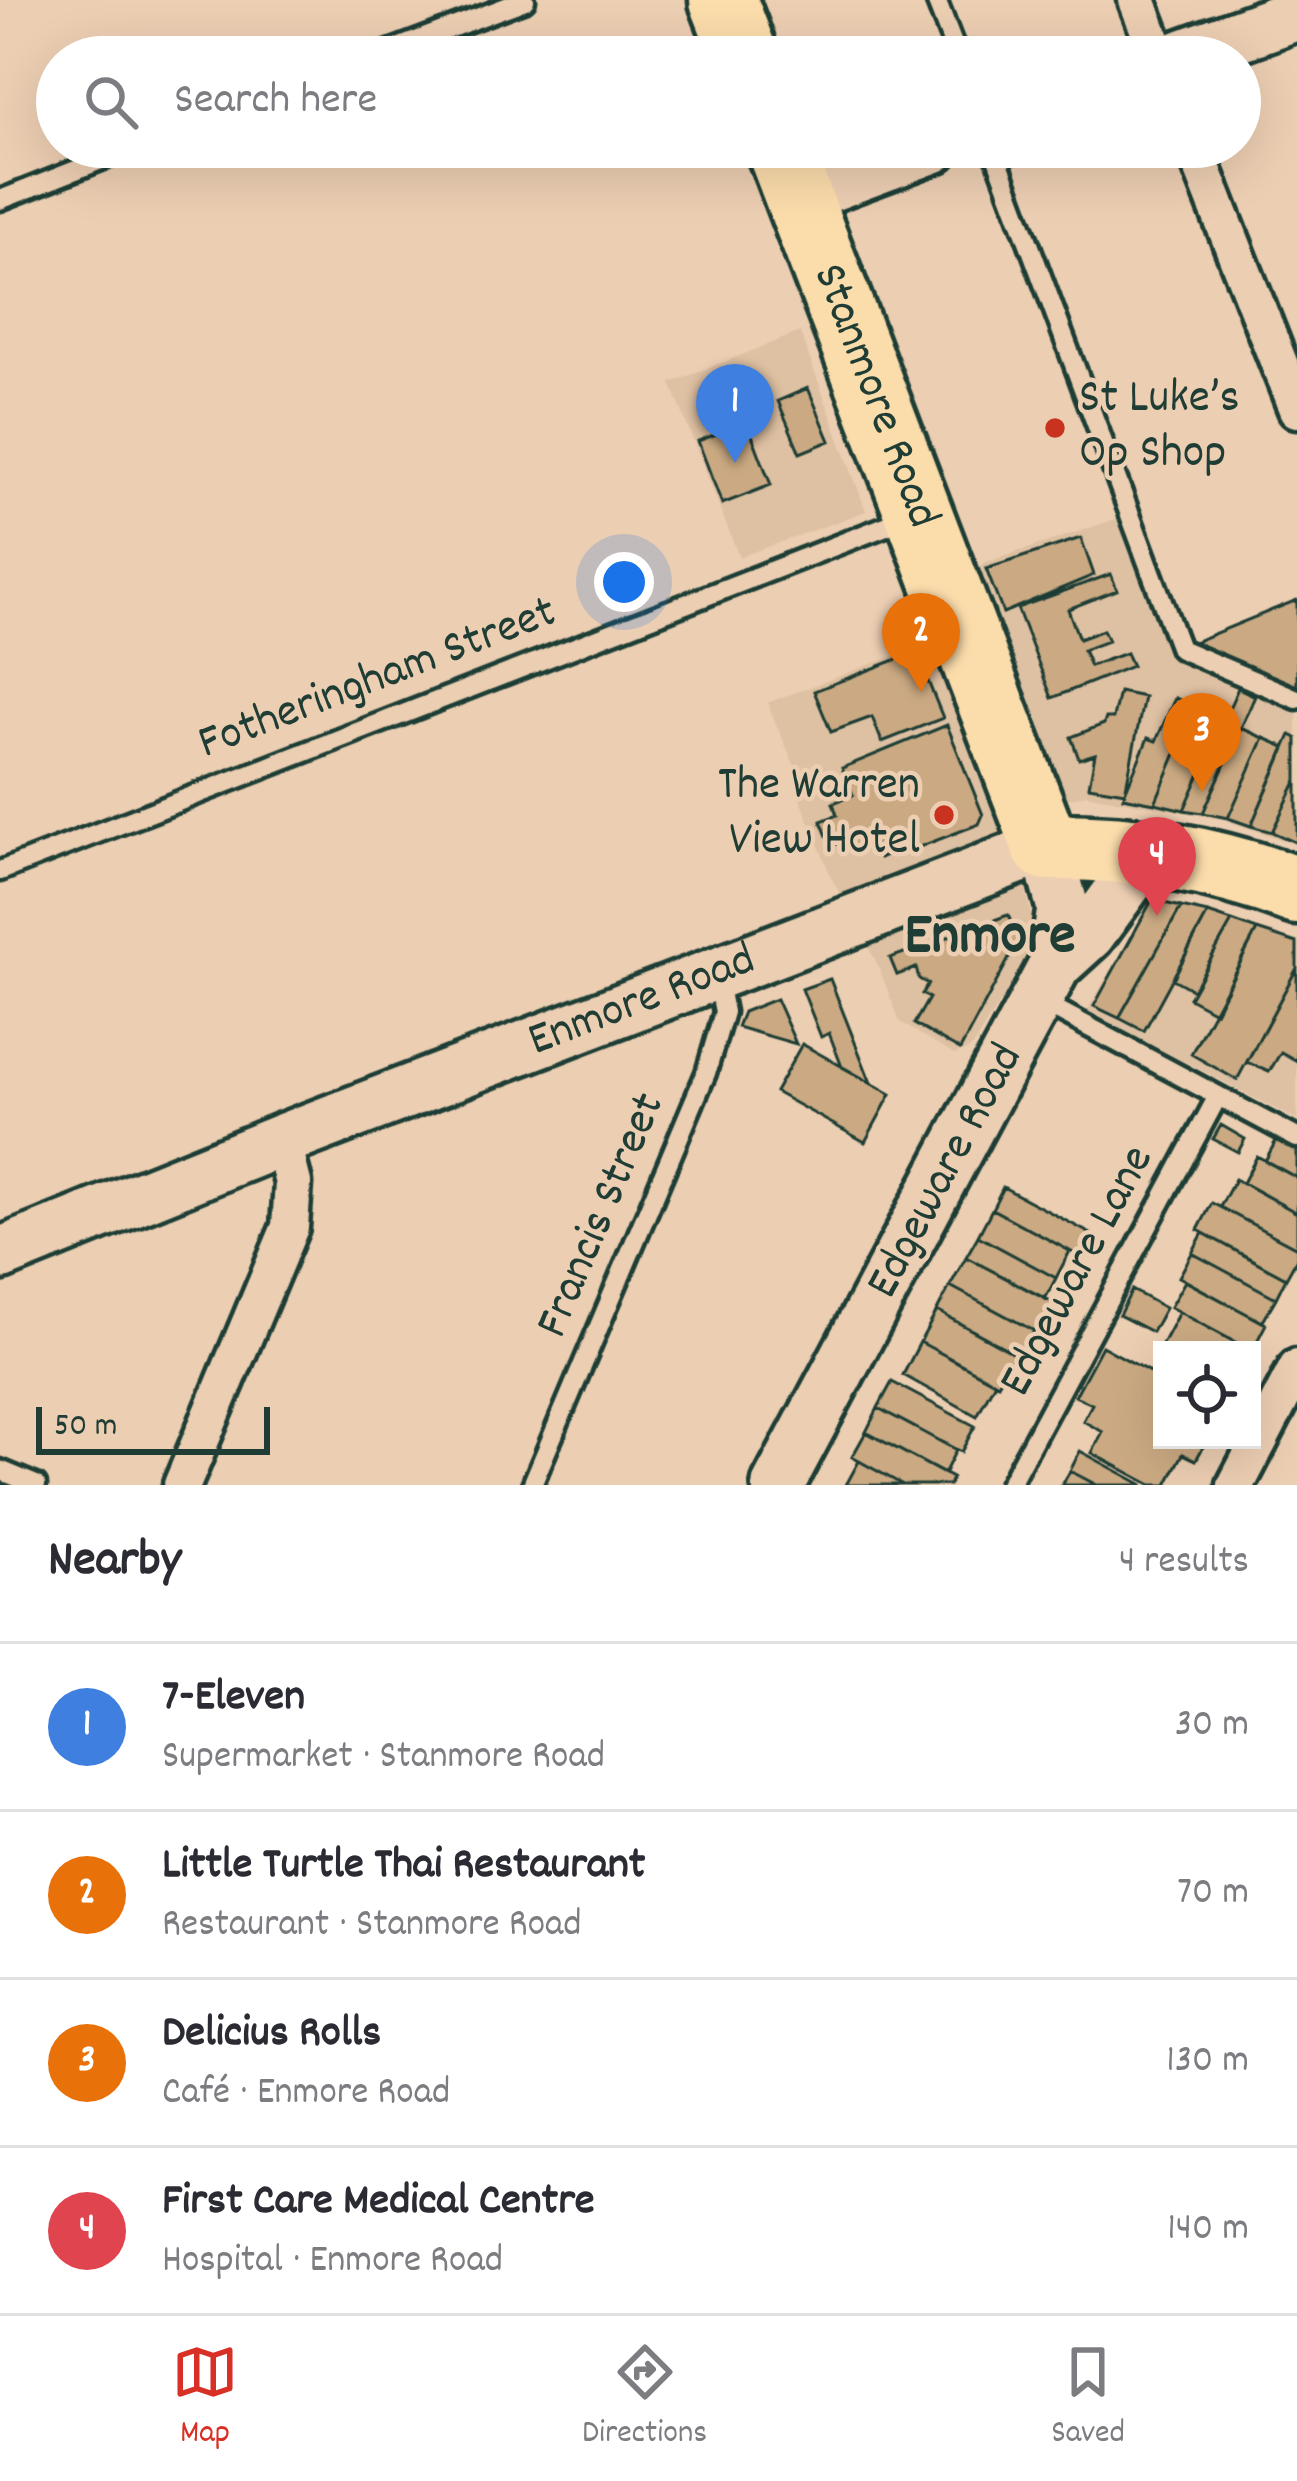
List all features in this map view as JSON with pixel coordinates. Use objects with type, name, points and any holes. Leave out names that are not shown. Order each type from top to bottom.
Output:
[{"type":"highway","points":[[723,0],[737,36]]},
{"type":"highway","name":"Stanmore Road","points":[[789,172],[1046,847]]},
{"type":"highway","name":"Enmore Road","points":[[1046,847],[1166,852],[1297,891]]},
{"type":"main road","points":[[1237,36],[1297,14]]},
{"type":"main road","name":"Enmore Road","points":[[0,1254],[282,1140],[1046,847]]},
{"type":"main road","name":"Edgeware Road","points":[[778,1485],[1047,983],[1062,938],[1062,893],[1046,847]]},
{"type":"main road","points":[[1047,983],[1130,878],[1166,852]]},
{"type":"street","points":[[1137,0],[1152,36]]},
{"type":"street","points":[[1203,168],[1297,410]]},
{"type":"street","points":[[182,1485],[290,1227],[293,1183],[282,1140]]},
{"type":"street","points":[[1236,1485],[1297,1368]]},
{"type":"lane","points":[[430,36],[525,0]]},
{"type":"lane","points":[[936,0],[950,36]]},
{"type":"lane","points":[[0,200],[81,168]]},
{"type":"lane","points":[[1001,168],[1180,649],[1297,699]]},
{"type":"lane","name":"Fotheringham Street","points":[[0,871],[920,513]]},
{"type":"lane","name":"Francis Street","points":[[532,1485],[706,1073],[724,1012],[716,972]]},
{"type":"lane","points":[[1047,983],[1218,1096],[1297,1138]]},
{"type":"lane","name":"Edgeware Lane","points":[[1009,1485],[1218,1096]]},
{"type":"lane","points":[[0,1470],[36,1485]]},
{"type":"shaded area","points":[[800,332],[866,511],[739,557],[671,383]]},
{"type":"shaded area","points":[[1117,519],[1180,649],[1297,699],[1297,845],[1225,820],[1085,794],[996,818],[1026,890],[1036,941],[972,1048],[954,1055],[900,1022],[877,963],[831,877],[792,777],[798,773],[767,703],[917,647],[984,563]]},
{"type":"shaded area","points":[[1152,900],[1297,943],[1297,1120],[1087,1011]]},
{"type":"building","points":[[808,388],[830,441],[800,453],[778,401]]},
{"type":"building","points":[[747,422],[771,485],[722,504],[698,441]]},
{"type":"building","points":[[1081,538],[1094,575],[1003,613],[986,569]]},
{"type":"building","points":[[1111,574],[1117,590],[1068,609],[1079,639],[1103,630],[1108,641],[1083,650],[1090,666],[1126,653],[1132,666],[1052,698],[1017,608]]},
{"type":"building","points":[[1297,600],[1297,687],[1191,643]]},
{"type":"building","points":[[916,652],[943,718],[882,742],[872,717],[831,732],[814,691]]},
{"type":"building","points":[[1238,688],[1255,696],[1241,728],[1203,813],[1184,810]]},
{"type":"building","points":[[1119,692],[1144,697],[1125,792],[1089,786],[1095,754],[1079,759],[1071,737],[1113,718]]},
{"type":"building","points":[[1175,698],[1196,707],[1155,803],[1123,797],[1148,738],[1156,741]]},
{"type":"building","points":[[1198,702],[1219,711],[1201,752],[1208,756],[1184,810],[1155,803]]},
{"type":"building","points":[[947,725],[983,815],[979,824],[896,856],[893,852],[880,858],[873,841],[853,849],[849,839],[831,846],[821,821],[837,815],[833,803],[853,795],[842,768]]},
{"type":"building","points":[[1241,728],[1264,738],[1228,818],[1203,813]]},
{"type":"building","points":[[1291,735],[1297,738],[1297,780],[1272,832],[1251,826]]},
{"type":"building","points":[[1264,738],[1285,747],[1251,826],[1228,818]]},
{"type":"building","points":[[1297,780],[1297,843],[1272,832]]},
{"type":"building","points":[[1152,900],[1181,907],[1119,1018],[1094,1006]]},
{"type":"building","points":[[1181,907],[1208,913],[1144,1031],[1119,1018]]},
{"type":"building","points":[[1208,913],[1232,921],[1193,990],[1173,979]]},
{"type":"building","points":[[1008,915],[1019,940],[960,1050],[914,1024],[929,998],[922,994],[928,984],[919,979],[916,968],[897,975],[890,958]]},
{"type":"building","points":[[1232,921],[1257,930],[1215,1012],[1189,998]]},
{"type":"building","points":[[1257,930],[1297,943],[1297,968],[1237,1080],[1191,1054]]},
{"type":"building","points":[[1297,968],[1297,1061],[1281,1052],[1269,1072],[1247,1062]]},
{"type":"building","points":[[830,979],[871,1083],[842,1067],[829,1033],[821,1037],[802,989]]},
{"type":"building","points":[[776,999],[796,1044],[737,1027],[743,1012]]},
{"type":"building","points":[[802,1044],[891,1094],[865,1142],[775,1092]]},
{"type":"building","points":[[1221,1125],[1245,1139],[1238,1152],[1213,1139]]},
{"type":"building","points":[[1277,1139],[1297,1150],[1297,1178],[1265,1161]]},
{"type":"building","points":[[1257,1156],[1297,1178],[1297,1213],[1243,1183]]},
{"type":"building","points":[[1235,1179],[1297,1213],[1297,1248],[1220,1207]]},
{"type":"building","points":[[1003,1187],[1091,1234],[1079,1256],[992,1209]]},
{"type":"building","points":[[1212,1203],[1297,1248],[1286,1278],[1198,1230]]},
{"type":"building","points":[[992,1209],[1070,1251],[1056,1278],[978,1236]]},
{"type":"building","points":[[1203,1233],[1286,1278],[1276,1298],[1192,1253]]},
{"type":"building","points":[[978,1236],[1056,1278],[1045,1299],[966,1257]]},
{"type":"building","points":[[1192,1253],[1276,1298],[1262,1322],[1179,1277]]},
{"type":"building","points":[[966,1257],[1054,1303],[1038,1333],[950,1286]]},
{"type":"building","points":[[1185,1281],[1266,1324],[1257,1341],[1233,1341],[1170,1307]]},
{"type":"building","points":[[950,1286],[1034,1331],[1020,1356],[937,1311]]},
{"type":"building","points":[[1132,1290],[1165,1308],[1152,1332],[1119,1315]]},
{"type":"building","points":[[937,1311],[1015,1354],[998,1384],[920,1342]]},
{"type":"building","points":[[1179,1312],[1232,1341],[1164,1341]]},
{"type":"building","points":[[920,1342],[995,1382],[977,1416],[903,1375]]},
{"type":"building","points":[[1102,1346],[1153,1374],[1153,1449],[1202,1449],[1196,1460],[1183,1454],[1167,1485],[1152,1485],[1092,1453],[1103,1432],[1083,1421],[1092,1404],[1075,1396]]},
{"type":"building","points":[[892,1382],[975,1426],[961,1452],[878,1408]]},
{"type":"building","points":[[878,1408],[956,1450],[944,1474],[866,1432]]},
{"type":"building","points":[[866,1432],[952,1478],[949,1485],[903,1485],[852,1457]]},
{"type":"building","points":[[1080,1451],[1143,1485],[1097,1485],[1070,1471]]},
{"type":"building","points":[[859,1461],[903,1485],[846,1485]]},
{"type":"building","points":[[1070,1471],[1097,1485],[1062,1485]]},
{"type":"place","name":"St Luke’s Op Shop","points":[[1055,428]]},
{"type":"place","name":"7-Eleven","points":[[735,463]]},
{"type":"place","name":"Little Turtle Thai Restaurant","points":[[921,692]]},
{"type":"place","name":"Delicius Rolls","points":[[1202,792]]},
{"type":"place","name":"The Warren View Hotel","points":[[944,815]]},
{"type":"place","name":"First Care Medical Centre","points":[[1157,916]]},
{"type":"district","name":"Enmore","points":[[990,939]]}]
